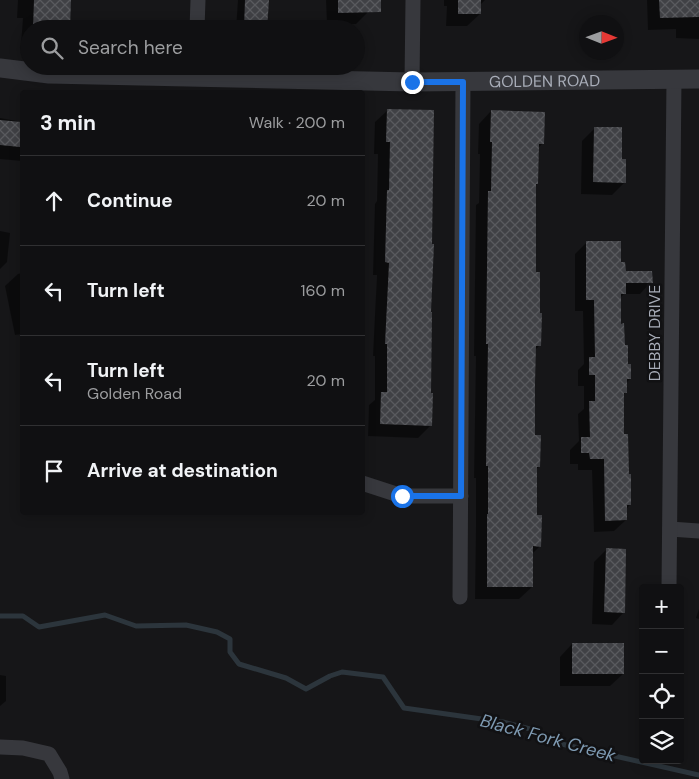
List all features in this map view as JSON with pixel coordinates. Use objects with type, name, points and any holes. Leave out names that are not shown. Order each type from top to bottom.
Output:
[{"type":"street","points":[[198,0],[198,20]]},
{"type":"street","points":[[412,82],[413,0]]},
{"type":"street","name":"GOLDEN ROAD","points":[[0,68],[20,70]]},
{"type":"street","name":"GOLDEN ROAD","points":[[218,75],[289,85],[699,78]]},
{"type":"street","name":"DEBBY DRIVE","points":[[670,584],[674,79]]},
{"type":"street","points":[[460,597],[463,82]]},
{"type":"street","points":[[365,484],[402,496],[461,496]]},
{"type":"street","points":[[670,529],[699,531]]},
{"type":"street","points":[[0,748],[23,748],[49,754],[62,779]]},
{"type":"building","points":[[34,0],[71,0],[70,20],[33,20]]},
{"type":"building","points":[[245,0],[269,0],[268,20],[244,20]]},
{"type":"building","points":[[338,0],[381,0],[381,12],[338,13]]},
{"type":"building","points":[[458,0],[481,0],[481,14],[458,14]]},
{"type":"building","points":[[659,0],[699,0],[699,17],[660,18]]},
{"type":"building","points":[[387,109],[434,110],[432,244],[434,244],[431,312],[432,426],[380,424],[381,392],[387,392],[387,344],[385,344],[389,263],[385,262],[390,142],[386,142]]},
{"type":"building","points":[[491,110],[545,112],[544,144],[539,144],[538,184],[536,184],[536,272],[540,272],[540,313],[542,313],[541,346],[536,346],[535,435],[541,435],[540,467],[537,467],[537,515],[542,515],[541,547],[533,546],[533,587],[487,587],[488,344],[486,344],[488,191],[491,191]]},
{"type":"building","points":[[0,120],[20,122],[20,147],[0,145]]},
{"type":"building","points":[[594,127],[622,127],[622,159],[626,159],[626,183],[593,182]]},
{"type":"building","points":[[586,241],[621,241],[621,262],[625,262],[626,271],[652,271],[653,283],[626,283],[626,294],[621,294],[621,324],[624,323],[625,345],[628,345],[628,364],[631,364],[631,379],[627,379],[627,393],[624,393],[624,434],[628,434],[629,474],[631,474],[631,505],[627,505],[627,520],[605,521],[604,459],[590,459],[589,453],[581,453],[581,437],[590,437],[589,401],[595,401],[595,375],[589,375],[589,357],[595,357],[594,300],[586,300]]},
{"type":"building","points":[[606,548],[626,549],[625,613],[604,612]]},
{"type":"building","points":[[572,643],[624,643],[624,674],[572,674]]},
{"type":"waterway","name":"Black Fork Creek","points":[[0,616],[23,616],[39,627],[105,615],[136,626],[186,625],[217,632],[230,639],[230,652],[239,664],[286,678],[306,689],[330,676],[342,672],[383,677],[404,708],[503,722],[534,730],[548,741],[699,775]]},
{"type":"route","points":[[402,496],[461,496],[463,82],[412,82]]}]
